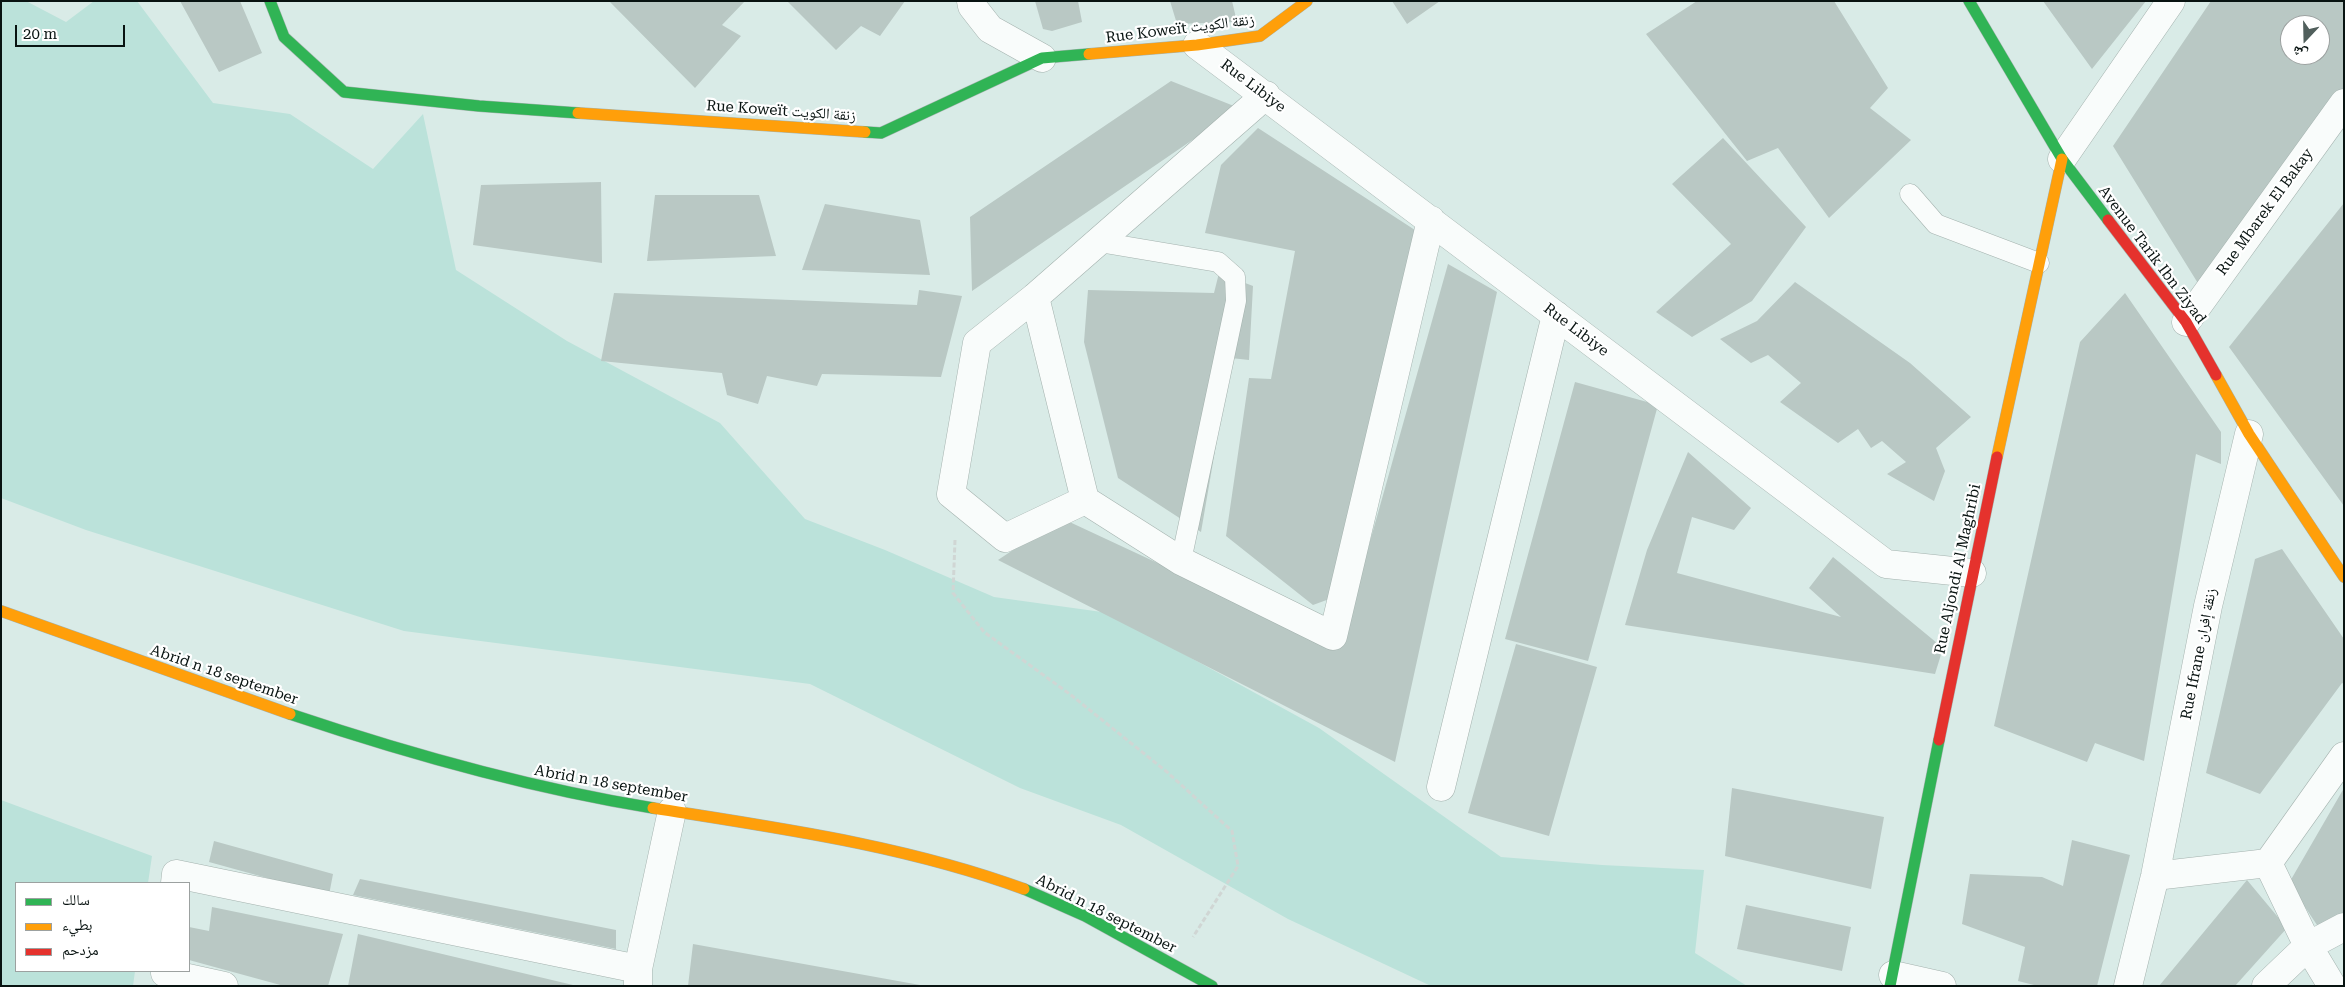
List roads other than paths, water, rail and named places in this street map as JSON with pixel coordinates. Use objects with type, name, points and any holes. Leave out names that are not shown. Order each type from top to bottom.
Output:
[{"type":"street","name":"Rue Koweït زنقة الكويت","points":[[270,1],[284,37],[344,92],[479,106],[881,133],[1042,58],[1197,45],[1260,36],[1307,1]]},
{"type":"street","points":[[971,1],[972,6],[990,29],[1042,58]]},
{"type":"street","name":"Avenue Tarik Ibn Ziyad","points":[[1970,1],[2062,159],[2186,322],[2249,434],[2344,577]]},
{"type":"street","points":[[2062,159],[2171,1]]},
{"type":"street","name":"Rue Libiye","points":[[1197,45],[1266,95],[1886,564],[1972,573]]},
{"type":"street","points":[[1085,500],[1005,538],[951,494],[977,343],[1035,297],[1266,95]]},
{"type":"street","name":"Rue Mbarek El Bakay","points":[[2186,322],[2344,103]]},
{"type":"street","name":"Rue Aljondi Al Maghribi","points":[[1892,980],[1972,573],[2062,159]]},
{"type":"street","points":[[1035,297],[1085,500],[1181,562],[1333,636],[1431,220]]},
{"type":"street","points":[[1441,787],[1556,315]]},
{"type":"street","name":"Rue Ifrane زنقة إفران","points":[[2128,986],[2156,876],[2208,606],[2249,434]]},
{"type":"street","name":"Abrid n 18 september","points":[[1,610],[114,653],[387,747],[527,784],[854,842],[979,874],[1043,896],[1212,986]]},
{"type":"street","points":[[2156,876],[2268,863],[2344,756]]},
{"type":"street","points":[[175,882],[176,874],[638,977],[672,811]]},
{"type":"street","points":[[2268,863],[2308,946],[2332,986]]},
{"type":"street","points":[[2266,986],[2308,946],[2344,927]]},
{"type":"street","points":[[166,972],[224,986]]},
{"type":"street","points":[[1892,980],[1942,986]]},
{"type":"lane","points":[[1910,194],[1936,224],[2039,263]]},
{"type":"lane","points":[[1099,242],[1218,262],[1236,276],[1236,301],[1181,562]]}]
